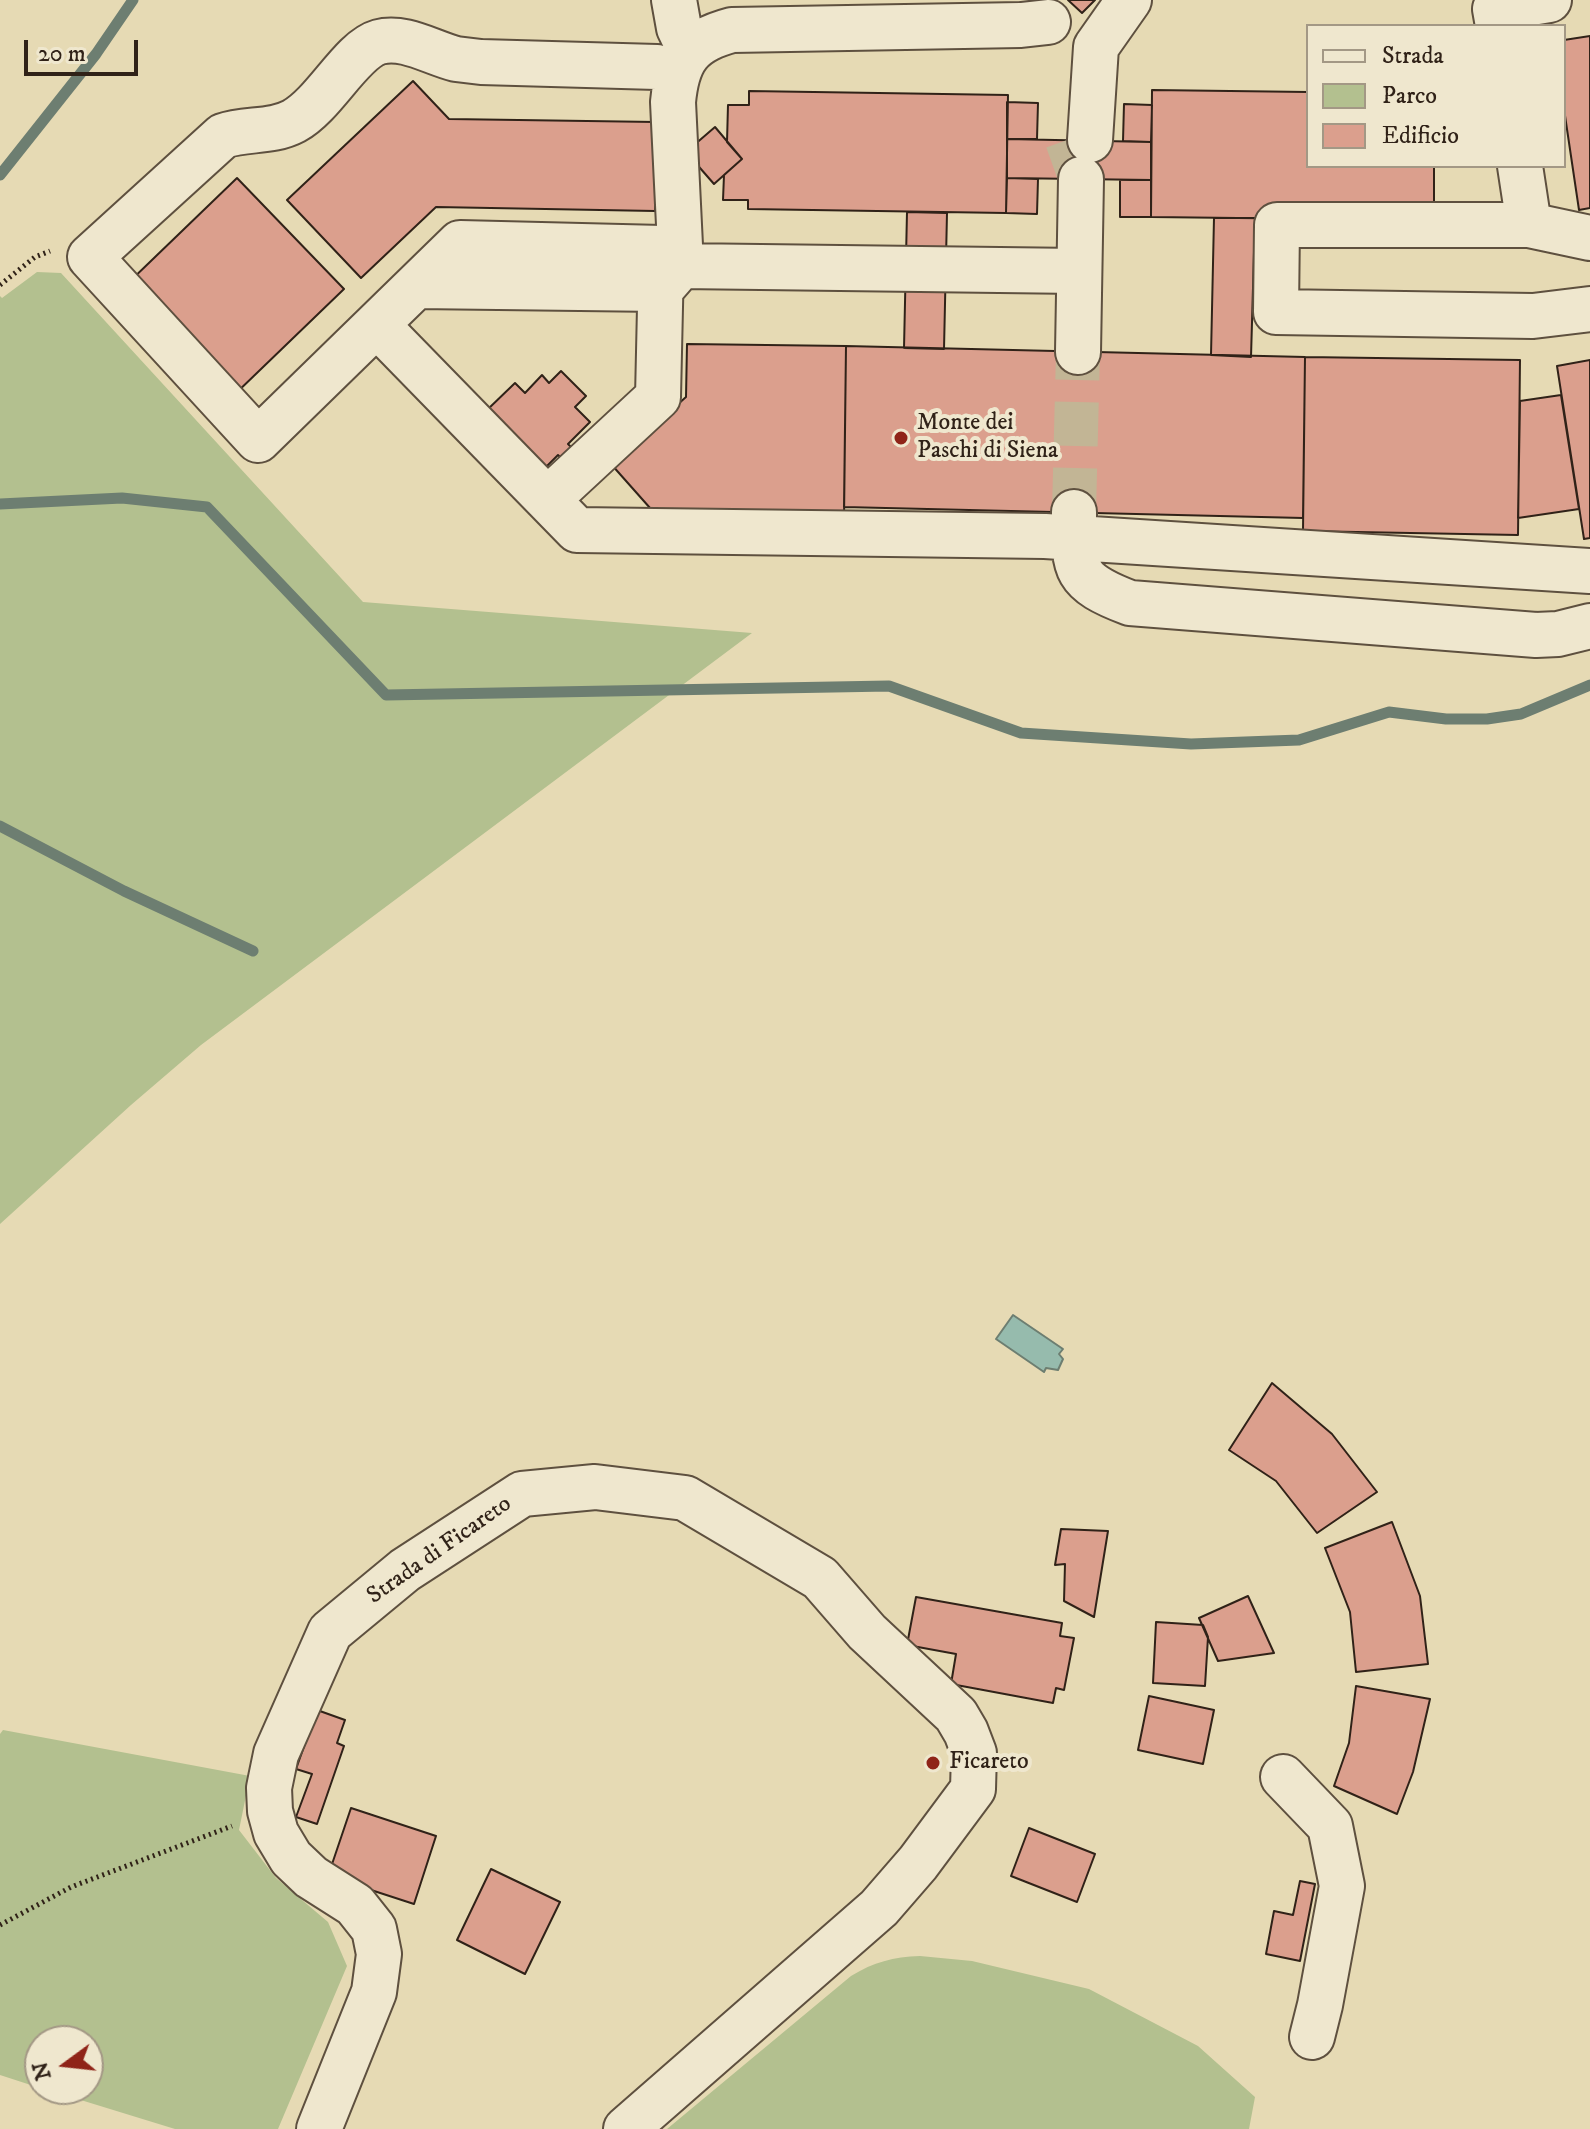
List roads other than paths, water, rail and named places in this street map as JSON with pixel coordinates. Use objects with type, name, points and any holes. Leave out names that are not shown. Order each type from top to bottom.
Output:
[{"type":"street","points":[[548,499],[658,397],[668,268],[673,102],[684,62],[674,0]]},
{"type":"street","points":[[1079,153],[1096,47],[1129,0]]},
{"type":"street","points":[[1498,24],[1495,9],[1549,0]]},
{"type":"street","points":[[1078,352],[1079,271],[1079,153],[1064,52],[1059,38],[1040,11],[1006,26],[732,30],[713,35],[684,62],[657,67],[481,62],[458,59],[393,41],[378,42],[364,50],[322,98],[295,121],[279,127],[235,131],[223,136],[90,257],[258,440],[417,286],[668,268],[1079,271]]},
{"type":"street","points":[[1520,168],[1529,225]]},
{"type":"street","points":[[1590,238],[1529,225],[1277,225],[1276,312],[1533,316],[1590,309]]},
{"type":"street","points":[[377,325],[577,530],[1074,525],[1590,571]]},
{"type":"street","points":[[1074,525],[1076,565],[1082,575],[1106,593],[1130,603],[1536,635],[1558,634],[1590,626]]},
{"type":"street","name":"Strada di Ficareto","points":[[319,2129],[374,1992],[378,1972],[377,1941],[374,1929],[355,1905],[311,1877],[291,1858],[276,1833],[270,1811],[269,1788],[276,1754],[330,1632],[405,1570],[522,1494],[595,1487],[685,1498],[820,1578],[867,1632],[956,1715],[974,1753],[973,1789],[918,1863],[879,1908],[626,2129]]},
{"type":"street","points":[[1283,1777],[1330,1826],[1342,1886],[1312,2037]]},
{"type":"waterway","points":[[0,175],[96,54],[133,0]]},
{"type":"waterway","points":[[0,504],[122,498],[207,507],[386,695],[889,686],[1021,733],[1191,744],[1299,740],[1389,712],[1446,719],[1487,719],[1521,714],[1590,685]]},
{"type":"waterway","points":[[0,826],[124,891],[253,951]]},
{"type":"tunnel","points":[[1067,140],[1081,179]]},
{"type":"tunnel","points":[[1074,512],[1078,352]]},
{"type":"place","name":"Monte dei Paschi di Siena","points":[[901,438]]},
{"type":"place","name":"Ficareto","points":[[933,1763]]}]
